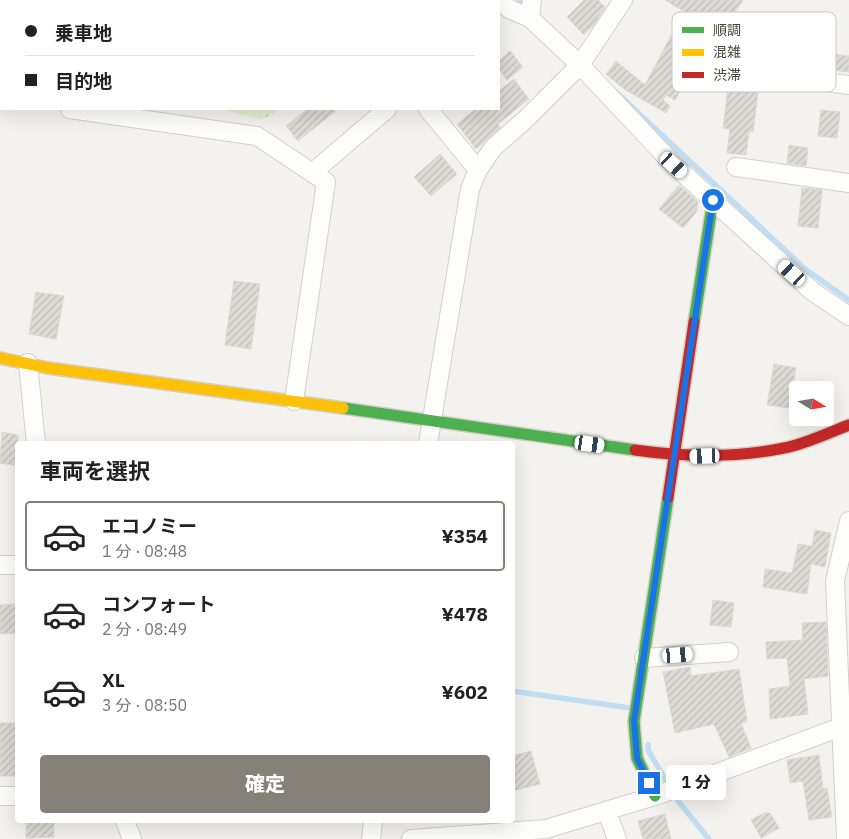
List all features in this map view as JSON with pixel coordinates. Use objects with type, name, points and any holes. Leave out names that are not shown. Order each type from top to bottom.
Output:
[{"type":"street","points":[[500,0],[508,9],[530,18],[580,65],[674,165],[812,291],[849,316]]},
{"type":"street","points":[[530,18],[532,0]]},
{"type":"street","points":[[428,441],[470,189],[478,170],[493,148],[526,119],[580,65],[623,0]]},
{"type":"street","points":[[836,83],[849,85]]},
{"type":"street","points":[[77,110],[257,136],[326,182],[294,400]]},
{"type":"street","points":[[312,173],[386,110]]},
{"type":"street","points":[[429,110],[478,170]]},
{"type":"street","points":[[736,167],[849,183]]},
{"type":"street","points":[[655,796],[637,758],[634,721],[713,200]]},
{"type":"street","points":[[0,358],[48,368],[294,400],[674,456],[721,455],[785,448],[849,426]]},
{"type":"street","points":[[28,363],[36,441]]},
{"type":"street","points":[[846,839],[835,581],[849,520]]},
{"type":"street","points":[[0,565],[15,566]]},
{"type":"street","points":[[644,658],[728,652]]},
{"type":"street","points":[[412,839],[546,829],[655,796],[841,726]]},
{"type":"street","points":[[0,796],[15,796]]},
{"type":"street","points":[[607,812],[617,839]]},
{"type":"street","points":[[126,823],[132,839]]},
{"type":"street","points":[[371,839],[374,823]]},
{"type":"green space","points":[[225,110],[276,110],[275,113],[260,120]]},
{"type":"building","points":[[584,0],[598,0],[605,7],[593,26],[584,35],[567,17]]},
{"type":"building","points":[[665,0],[743,0],[735,12],[685,12]]},
{"type":"building","points":[[672,36],[672,92],[680,92],[675,100],[666,95],[663,100],[670,106],[666,113],[624,89],[606,74],[616,61],[645,85]]},
{"type":"building","points":[[510,51],[523,67],[507,80],[500,70],[500,60]]},
{"type":"building","points":[[836,55],[849,56],[849,72],[836,71]]},
{"type":"building","points":[[514,79],[529,99],[498,124],[500,128],[476,149],[457,124],[475,110],[500,110],[500,90]]},
{"type":"building","points":[[728,92],[758,92],[753,132],[749,131],[746,155],[727,153],[730,129],[723,128]]},
{"type":"building","points":[[307,110],[337,110],[298,141],[286,126]]},
{"type":"building","points":[[821,110],[840,112],[837,138],[818,136]]},
{"type":"building","points":[[789,145],[808,148],[806,166],[787,163]]},
{"type":"building","points":[[440,154],[457,174],[431,196],[414,177]]},
{"type":"building","points":[[679,185],[698,202],[697,211],[683,228],[659,209]]},
{"type":"building","points":[[802,188],[822,190],[818,228],[798,226]]},
{"type":"building","points":[[234,281],[260,284],[251,349],[225,345]]},
{"type":"building","points":[[36,292],[64,296],[56,339],[29,334]]},
{"type":"building","points":[[774,364],[796,368],[794,381],[789,381],[789,408],[767,405]]},
{"type":"building","points":[[2,432],[18,435],[18,441],[15,441],[15,466],[0,463]]},
{"type":"building","points":[[815,530],[831,533],[825,567],[811,564],[807,594],[763,587],[765,569],[792,573],[798,544],[812,546]]},
{"type":"building","points":[[713,600],[734,603],[731,627],[710,625]]},
{"type":"building","points":[[15,604],[15,633],[0,634],[0,605]]},
{"type":"building","points":[[826,622],[828,676],[804,679],[808,714],[770,719],[769,689],[790,686],[787,658],[767,659],[766,642],[803,640],[802,623]]},
{"type":"building","points":[[690,667],[691,676],[739,669],[747,722],[741,723],[751,748],[729,757],[714,724],[675,733],[663,672]]},
{"type":"building","points":[[0,723],[15,723],[15,776],[0,776]]},
{"type":"building","points":[[531,751],[540,784],[515,790],[515,755]]},
{"type":"building","points":[[819,755],[823,789],[827,788],[832,817],[809,820],[803,781],[790,783],[787,760]]},
{"type":"building","points":[[764,813],[770,813],[779,828],[761,838],[751,820]]},
{"type":"building","points":[[665,814],[671,839],[643,839],[638,821]]},
{"type":"building","points":[[26,823],[54,823],[54,837],[26,838]]},
{"type":"waterway","points":[[519,0],[527,8]]},
{"type":"waterway","points":[[616,92],[805,269],[849,300]]},
{"type":"waterway","points":[[515,691],[630,708]]},
{"type":"waterway","points":[[648,745],[648,750],[678,801],[709,839]]},
{"type":"traffic: fast","points":[[694,322],[713,200]]},
{"type":"traffic: fast","points":[[343,408],[635,450]]},
{"type":"traffic: fast","points":[[655,796],[637,758],[634,721],[668,498]]},
{"type":"traffic: slow","points":[[0,358],[48,368],[343,408]]},
{"type":"traffic: jam","points":[[668,498],[694,322]]},
{"type":"traffic: jam","points":[[635,450],[691,455],[747,454],[792,446],[849,425]]},
{"type":"route","points":[[649,783],[637,758],[634,721],[713,200]]}]
